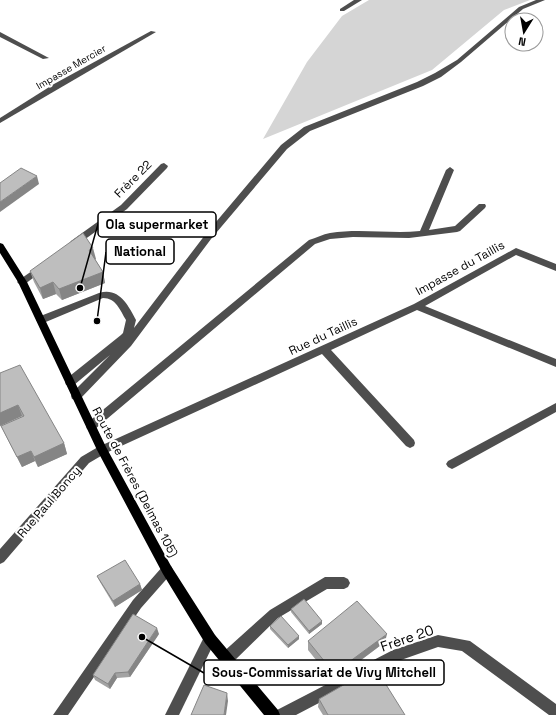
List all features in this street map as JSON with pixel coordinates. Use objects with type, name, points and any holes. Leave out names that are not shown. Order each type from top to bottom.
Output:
[{"type":"main road","name":"Route de Frères (Delmas 105)","points":[[0,246],[22,282],[102,450],[167,570],[210,639],[272,715]]},
{"type":"street","points":[[342,10],[359,0]]},
{"type":"street","points":[[76,396],[128,343],[208,237],[284,147],[307,129],[420,84],[438,75],[459,61],[520,8],[542,0]]},
{"type":"street","name":"Impasse Mercier","points":[[0,121],[57,86],[153,32]]},
{"type":"street","points":[[0,34],[45,58]]},
{"type":"street","name":"Frère 22","points":[[67,249],[124,206],[164,166]]},
{"type":"street","points":[[423,234],[450,170]]},
{"type":"street","points":[[91,426],[312,242],[329,236],[354,234],[409,235],[457,229],[482,206]]},
{"type":"street","name":"Impasse du Taillis","points":[[417,306],[516,251],[556,268]]},
{"type":"street","points":[[22,282],[48,263]]},
{"type":"street","points":[[41,320],[110,294],[117,297],[131,320],[128,334],[70,382]]},
{"type":"street","points":[[417,306],[556,363]]},
{"type":"street","name":"Rue du Taillis","points":[[102,450],[417,306]]},
{"type":"street","points":[[324,349],[410,443]]},
{"type":"street","points":[[452,464],[556,407]]},
{"type":"street","name":"Rue Paul Boncy","points":[[0,558],[85,460],[102,450]]},
{"type":"street","points":[[60,715],[137,604],[167,570]]},
{"type":"street","points":[[226,659],[274,614],[325,583],[344,583]]},
{"type":"street","points":[[172,715],[210,639]]},
{"type":"street","name":"Frère 20","points":[[282,715],[398,655],[438,641],[465,645],[556,712]]},
{"type":"shaded area","points":[[369,0],[530,0],[504,10],[432,70],[263,139],[307,62],[342,16]]},
{"type":"building","points":[[21,168],[37,176],[0,202],[0,183]]},
{"type":"building","points":[[83,233],[93,248],[89,250],[103,272],[59,289],[53,282],[40,288],[30,271]]},
{"type":"building","points":[[20,365],[64,443],[34,457],[31,451],[17,457],[1,426],[24,416],[18,405],[0,413],[0,373]]},
{"type":"building","points":[[125,560],[140,584],[113,601],[97,576]]},
{"type":"building","points":[[304,599],[322,621],[309,631],[291,609]]},
{"type":"building","points":[[357,601],[387,634],[334,673],[308,641]]},
{"type":"building","points":[[133,614],[157,628],[128,672],[115,673],[108,684],[93,675]]},
{"type":"building","points":[[281,616],[299,636],[288,645],[270,626]]},
{"type":"building","points":[[375,667],[405,715],[328,715],[319,699]]},
{"type":"building","points":[[204,685],[227,693],[224,715],[191,715]]},
{"type":"place","name":"Ola supermarket","points":[[80,288]]},
{"type":"place","name":"National","points":[[97,321]]},
{"type":"place","name":"Sous-Commissariat de Vivy Mitchell","points":[[142,637]]}]
